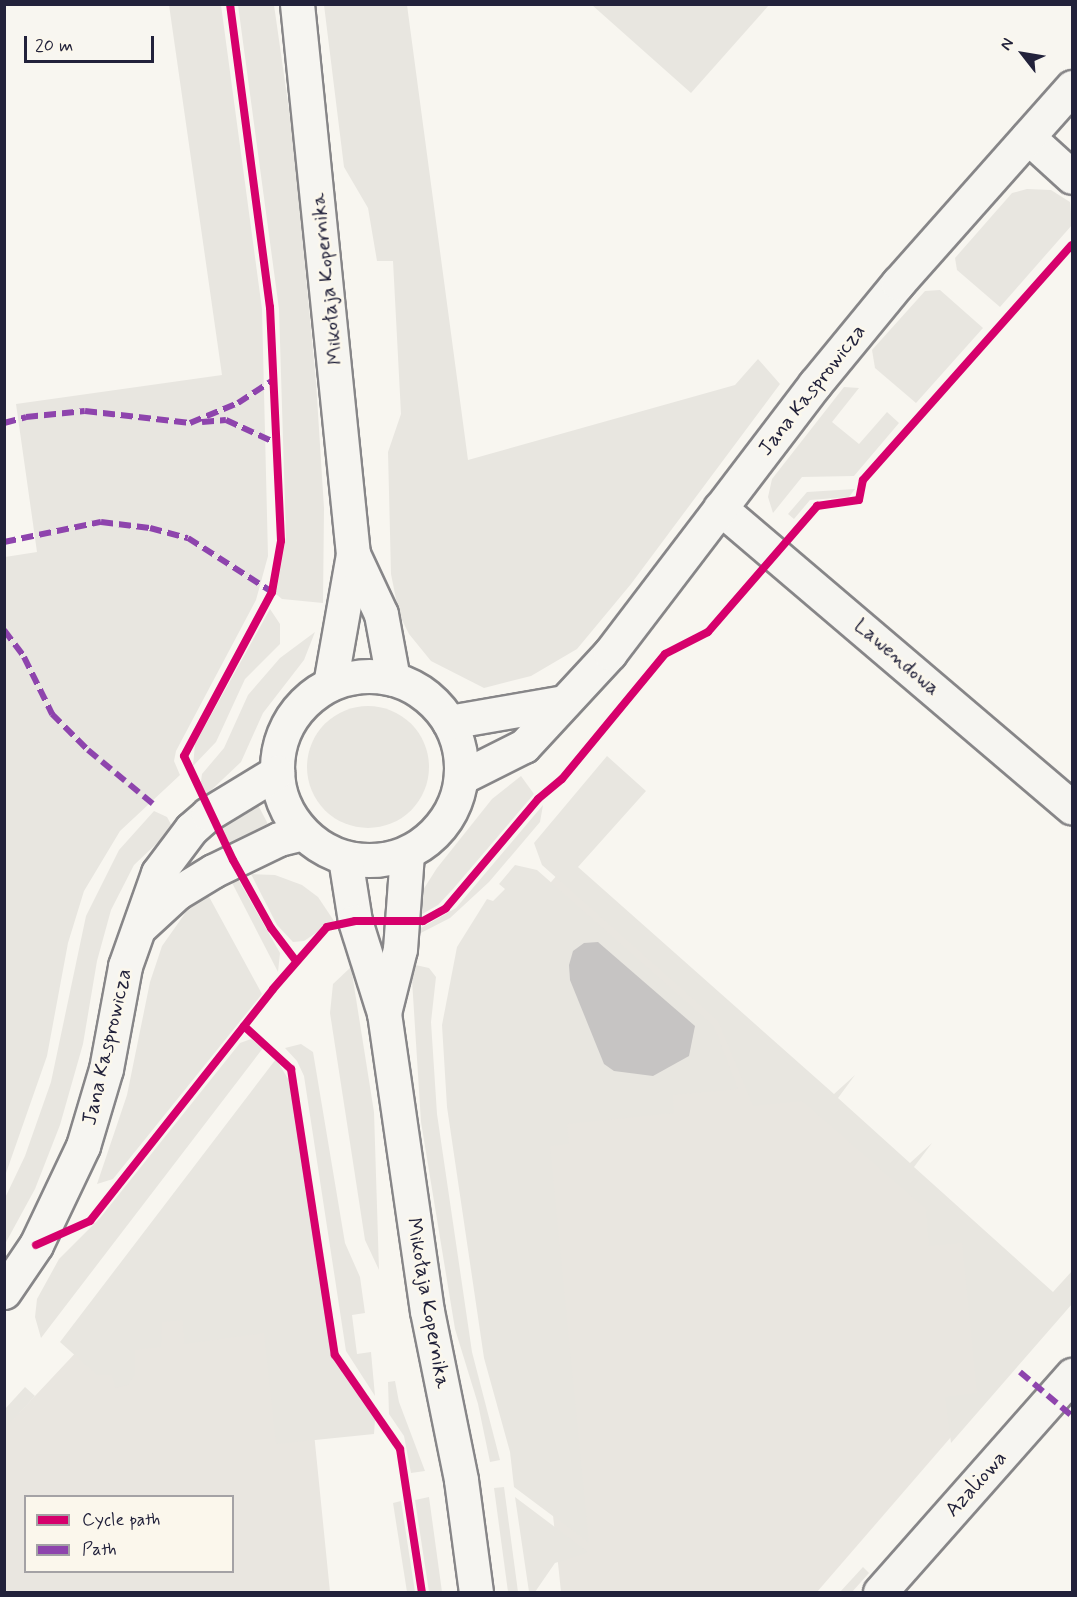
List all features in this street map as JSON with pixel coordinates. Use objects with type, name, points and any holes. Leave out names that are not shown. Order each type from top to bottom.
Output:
[{"type":"street","name":"Mikołaja Kopernika","points":[[297,4],[353,554],[330,684]]},
{"type":"street","name":"Jana Kasprowicza","points":[[462,777],[524,746],[610,653],[720,508],[883,301],[1072,87]]},
{"type":"street","points":[[1028,137],[1072,177]]},
{"type":"street","name":"Lawendowa","points":[[720,508],[1072,808]]},
{"type":"street","name":"Mikołaja Kopernika","points":[[353,554],[381,614],[393,679]]},
{"type":"street","points":[[361,676],[393,679],[422,693],[449,722],[459,748],[462,777],[453,808],[434,834],[407,853],[376,861],[345,858],[322,848],[303,833],[284,805],[277,772],[279,745],[290,720],[308,699],[330,684],[361,676]]},
{"type":"street","points":[[449,722],[564,702]]},
{"type":"street","name":"Jana Kasprowicza","points":[[4,1292],[36,1245],[83,1146],[106,1069],[125,966],[158,873],[191,829],[277,772]]},
{"type":"street","name":"Jana Kasprowicza","points":[[140,927],[177,893],[213,871],[279,839],[303,833]]},
{"type":"street","name":"Mikołaja Kopernika","points":[[384,1013],[400,949],[407,853]]},
{"type":"street","name":"Mikołaja Kopernika","points":[[345,858],[355,921],[384,1013],[427,1311],[461,1480],[476,1593]]},
{"type":"street","name":"Azaliowa","points":[[880,1593],[1072,1375]]},
{"type":"shaded area","points":[[169,5],[221,5],[262,309],[268,556],[256,600],[176,751],[174,761],[180,775],[120,831],[84,891],[68,943],[47,1056],[5,1176],[5,557],[37,552],[16,404],[222,375]]},
{"type":"shaded area","points":[[238,5],[274,5],[293,138],[316,382],[324,508],[323,603],[282,599],[276,594],[286,537],[279,309]]},
{"type":"shaded area","points":[[324,5],[407,5],[468,460],[735,385],[758,359],[780,384],[631,584],[577,649],[531,676],[484,688],[431,661],[409,634],[399,614],[391,574],[388,452],[401,414],[393,261],[377,261],[368,208],[344,167]]},
{"type":"shaded area","points":[[592,5],[769,5],[691,93]]},
{"type":"shaded area","points":[[1027,189],[1051,190],[1070,202],[1072,225],[1000,307],[957,270],[955,258],[1012,193]]},
{"type":"shaded area","points":[[940,290],[983,328],[916,403],[875,368],[872,350],[925,291]]},
{"type":"shaded area","points":[[844,387],[859,388],[832,422],[859,444],[887,412],[899,423],[854,476],[802,477],[773,513],[768,497],[772,479]]},
{"type":"shaded area","points":[[855,489],[849,497],[810,500],[794,519],[788,514],[807,492]]},
{"type":"shaded area","points":[[270,609],[280,624],[280,644],[245,679],[216,742],[193,766],[195,744]]},
{"type":"shaded area","points":[[315,632],[304,660],[263,713],[241,762],[204,797],[200,788],[202,774],[224,748],[248,695],[280,658]]},
{"type":"shaded area","points":[[368,706],[391,711],[402,716],[411,724],[419,733],[424,744],[429,767],[424,790],[419,801],[411,810],[402,818],[391,823],[368,828],[345,823],[334,818],[325,810],[317,801],[312,790],[307,767],[312,744],[317,733],[325,724],[334,716],[345,711]]},
{"type":"shaded area","points":[[607,756],[646,791],[578,867],[834,1094],[855,1075],[838,1098],[910,1163],[932,1143],[914,1167],[1053,1292],[1072,1271],[1072,1304],[951,1443],[945,1397],[977,1393],[962,1243],[929,1246],[926,1209],[802,1101],[753,1106],[718,1021],[542,865],[534,843]]},
{"type":"shaded area","points":[[521,776],[534,794],[438,905],[417,917],[423,890],[437,868],[492,799]]},
{"type":"shaded area","points":[[258,805],[270,828],[231,846],[220,825]]},
{"type":"shaded area","points":[[543,805],[540,822],[489,882],[450,918],[411,938],[412,933],[456,908]]},
{"type":"shaded area","points":[[154,811],[167,817],[173,828],[134,865],[111,910],[97,961],[83,1044],[60,1125],[35,1189],[5,1244],[4,1200],[25,1156],[51,1082],[86,916],[119,850]]},
{"type":"shaded area","points":[[515,865],[537,870],[714,1026],[738,1089],[673,1095],[674,1113],[567,1124],[569,1144],[550,1146],[589,1543],[514,1487],[510,1452],[484,1358],[447,1107],[442,1025],[457,947],[487,899],[493,901],[505,889],[499,884]]},
{"type":"shaded area","points":[[234,872],[280,953],[278,972],[228,875]]},
{"type":"shaded area","points":[[251,874],[275,875],[302,885],[318,897],[334,921],[304,941],[293,942],[277,925]]},
{"type":"shaded area","points":[[558,874],[1054,1318],[817,1592],[561,1592],[494,948]]},
{"type":"shaded area","points":[[207,893],[262,994],[113,1179],[97,1184],[127,1095],[150,982],[162,946],[186,912]]},
{"type":"shaded area","points":[[598,942],[695,1026],[689,1056],[653,1076],[614,1071],[604,1064],[570,980],[569,965],[573,951],[584,943]]},
{"type":"shaded area","points":[[411,964],[429,968],[436,977],[431,1022],[437,1114],[472,1352],[500,1460],[490,1462],[478,1404],[455,1329],[421,1122]]},
{"type":"shaded area","points":[[351,967],[374,1112],[379,1270],[365,1240],[330,1013],[333,984]]},
{"type":"shaded area","points":[[251,1039],[263,1048],[41,1338],[35,1317],[37,1299],[59,1259],[100,1218],[240,1043]]},
{"type":"shaded area","points":[[301,1044],[313,1052],[345,1243],[360,1277],[365,1313],[352,1315],[357,1354],[371,1352],[375,1396],[346,1351],[304,1076],[297,1061],[285,1048]]},
{"type":"shaded area","points":[[276,1059],[290,1082],[332,1358],[375,1420],[374,1434],[276,1444],[264,1333],[184,1344],[182,1320],[162,1322],[161,1347],[135,1350],[135,1375],[128,1385],[115,1388],[112,1375],[97,1375],[60,1342]]},
{"type":"shaded area","points":[[235,1183],[291,1204],[330,1592],[5,1592],[4,1429]]},
{"type":"shaded area","points":[[395,1381],[399,1402],[425,1471],[411,1473],[404,1436],[389,1414],[388,1382]]},
{"type":"shaded area","points":[[25,1387],[35,1396],[5,1429],[5,1409]]},
{"type":"shaded area","points":[[504,1487],[518,1592],[508,1592],[494,1488]]},
{"type":"shaded area","points":[[429,1497],[442,1592],[429,1592],[415,1500]]},
{"type":"shaded area","points":[[515,1497],[588,1552],[555,1563],[535,1592],[529,1592]]},
{"type":"shaded area","points":[[401,1501],[415,1592],[407,1592],[393,1503]]},
{"type":"shaded area","points":[[863,1567],[869,1573],[852,1592],[840,1592]]},
{"type":"marked path","points":[[4,423],[26,417],[85,411],[190,423],[238,403],[273,380]]},
{"type":"marked path","points":[[202,422],[226,420],[276,443]]},
{"type":"marked path","points":[[4,542],[101,522],[150,528],[188,538],[272,592]]},
{"type":"marked path","points":[[4,630],[24,657],[52,714],[88,750],[153,804]]},
{"type":"marked path","points":[[1020,1372],[1072,1416]]},
{"type":"cycle path","points":[[230,4],[270,307],[281,541],[272,592],[184,756],[233,860],[271,928],[296,961]]},
{"type":"cycle path","points":[[36,1245],[90,1221],[273,989],[327,927],[355,921],[423,921],[446,908],[538,799],[562,779],[665,654],[708,632],[817,506],[859,500],[863,480],[1072,245]]},
{"type":"cycle path","points":[[244,1026],[291,1069],[335,1355],[400,1449],[422,1592]]}]
